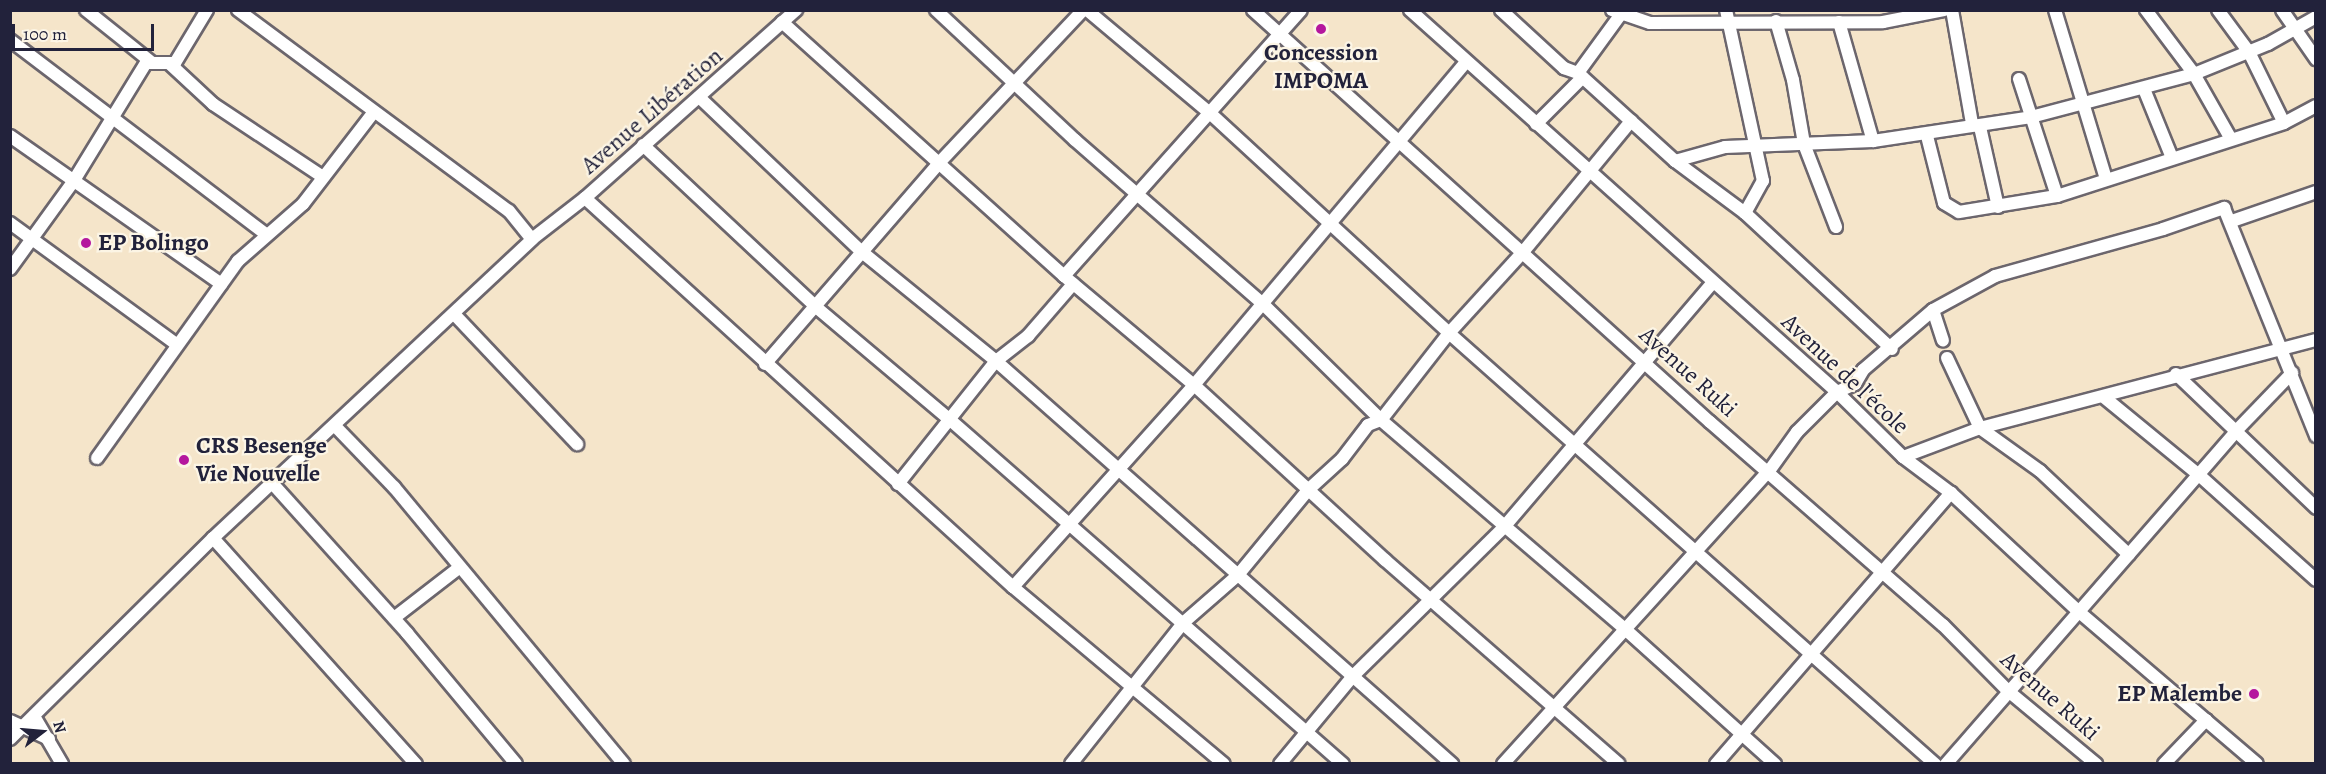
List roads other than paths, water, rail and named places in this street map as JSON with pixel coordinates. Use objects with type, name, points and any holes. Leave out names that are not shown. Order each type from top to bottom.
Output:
[{"type":"street","points":[[86,10],[150,61],[170,64],[213,104],[323,177]]},
{"type":"street","points":[[170,64],[207,10]]},
{"type":"street","points":[[238,10],[373,113],[509,211],[532,239]]},
{"type":"street","name":"Avenue Libération","points":[[10,739],[213,538],[455,315],[532,239],[585,198],[796,10]]},
{"type":"street","points":[[936,10],[1012,83],[1263,303],[1381,420],[1625,629],[1775,764]]},
{"type":"street","points":[[765,364],[938,164],[1083,10]]},
{"type":"street","points":[[1087,10],[1211,114],[1449,333],[1814,653],[1935,764]]},
{"type":"street","name":"Avenue Ruki","points":[[1253,10],[1522,252],[1883,571],[2007,690],[2096,764]]},
{"type":"street","points":[[898,484],[948,418],[996,361],[1028,336],[1068,280],[1138,195],[1301,10]]},
{"type":"street","name":"Avenue de l'école","points":[[1410,10],[1587,171],[1837,392],[1903,457],[1951,493],[2079,611],[2257,764]]},
{"type":"street","points":[[1501,10],[1564,68],[1581,75],[1675,161],[1745,213],[1892,349]]},
{"type":"street","points":[[1536,124],[1581,75],[1617,12],[1650,23],[1727,16],[1776,21],[1882,22],[1944,10]]},
{"type":"street","points":[[1952,10],[1972,124],[1980,127]]},
{"type":"street","points":[[2055,10],[2106,179]]},
{"type":"street","points":[[2146,10],[2194,74],[2231,139]]},
{"type":"street","points":[[2218,10],[2249,52],[2283,123]]},
{"type":"street","points":[[2282,10],[2316,58]]},
{"type":"street","points":[[1727,16],[1763,181],[1745,213]]},
{"type":"street","points":[[1675,161],[1706,150],[1928,136],[2031,117],[2194,74],[2249,52],[2295,30],[2316,16]]},
{"type":"street","points":[[1776,21],[1793,80],[1804,144],[1836,227]]},
{"type":"street","points":[[782,22],[1068,280],[1194,386],[1432,601],[1556,707],[1618,764]]},
{"type":"street","points":[[1839,22],[1873,141]]},
{"type":"street","points":[[10,40],[266,234]]},
{"type":"street","points":[[10,269],[34,240],[150,61]]},
{"type":"street","points":[[1013,587],[1119,472],[1194,386],[1466,62]]},
{"type":"street","points":[[2019,79],[2057,195]]},
{"type":"street","points":[[2144,89],[2172,158]]},
{"type":"street","points":[[699,97],[862,252],[996,361],[1452,764]]},
{"type":"street","points":[[1928,136],[1949,209],[1998,207],[2057,195],[2283,123],[2316,106]]},
{"type":"street","points":[[97,458],[238,261],[266,234],[303,204],[373,113]]},
{"type":"street","points":[[1072,763],[1183,622],[1238,575],[1308,490],[1342,459],[1368,426],[1381,420],[1449,333],[1522,252],[1587,171],[1631,121]]},
{"type":"street","points":[[1980,127],[1998,207]]},
{"type":"street","points":[[10,136],[221,284]]},
{"type":"street","points":[[643,145],[816,307],[948,418],[1343,764]]},
{"type":"street","points":[[2232,221],[2316,192]]},
{"type":"street","points":[[585,198],[1013,587],[1132,684],[1224,764]]},
{"type":"street","points":[[1503,764],[1769,471],[1797,432],[1837,392],[1855,384],[1863,370],[1892,349],[1933,310],[1995,276],[2163,229],[2220,207],[2232,221],[2316,436]]},
{"type":"street","points":[[10,223],[177,345]]},
{"type":"street","points":[[1280,764],[1353,676],[1432,601],[1504,527],[1644,360],[1713,282]]},
{"type":"street","points":[[1933,310],[1943,340]]},
{"type":"street","points":[[455,315],[577,444]]},
{"type":"street","points":[[1903,457],[1980,428],[2105,398],[2176,374],[2316,340]]},
{"type":"street","points":[[1947,358],[1980,428],[2040,471],[2129,555]]},
{"type":"street","points":[[1946,764],[2007,690],[2129,555],[2236,431],[2292,373]]},
{"type":"street","points":[[2176,374],[2316,508]]},
{"type":"street","points":[[2105,398],[2199,475],[2316,580]]},
{"type":"street","points":[[335,426],[394,487],[624,764]]},
{"type":"street","points":[[272,483],[393,618],[516,764]]},
{"type":"street","points":[[1716,764],[1951,493]]},
{"type":"street","points":[[213,538],[416,764]]},
{"type":"street","points":[[393,618],[460,567]]},
{"type":"street","points":[[34,716],[62,764]]},
{"type":"street","points":[[2164,764],[2206,720]]},
{"type":"street","points":[[10,721],[49,739]]},
{"type":"place","name":"Concession IMPOMA","points":[[1321,29]]},
{"type":"place","name":"EP Bolingo","points":[[86,243]]},
{"type":"place","name":"CRS Besenge Vie Nouvelle","points":[[184,460]]},
{"type":"place","name":"EP Malembe","points":[[2254,694]]}]
